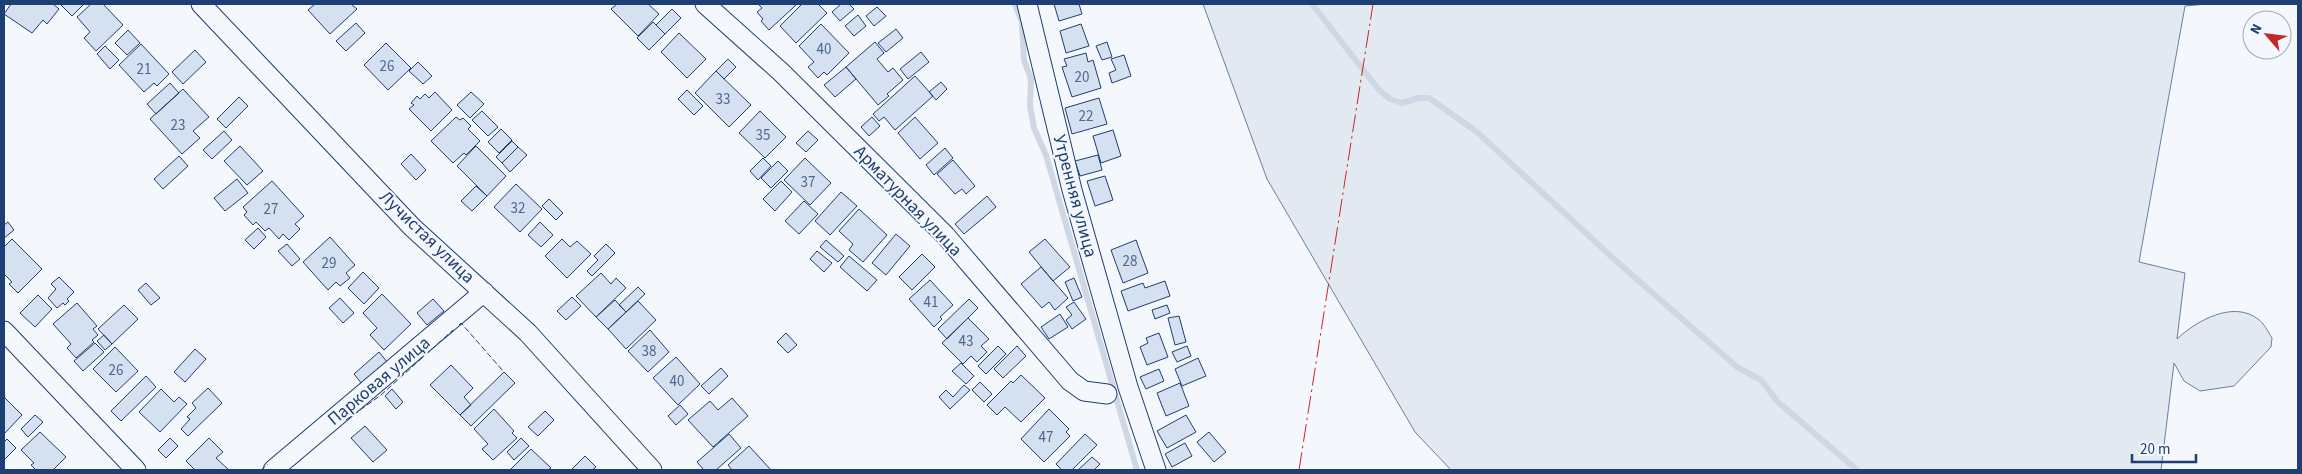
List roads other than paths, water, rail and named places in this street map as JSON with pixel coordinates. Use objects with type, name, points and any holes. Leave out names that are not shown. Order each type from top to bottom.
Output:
[{"type":"street","name":"Лучистая улица","points":[[202,4],[412,227],[528,333],[652,470]]},
{"type":"street","name":"Арматурная улица","points":[[705,4],[781,72],[945,236],[1070,381],[1084,391],[1118,390]]},
{"type":"street","name":"Утренняя улица","points":[[1027,4],[1118,390]]},
{"type":"street","name":"Парковая улица","points":[[273,470],[484,292]]},
{"type":"street","points":[[4,331],[136,470]]},
{"type":"street","points":[[1118,390],[1156,470]]},
{"type":"waterway","points":[[1015,4],[1022,22],[1024,60],[1031,79],[1030,106],[1034,128],[1046,155],[1137,470]]},
{"type":"waterway","points":[[1312,4],[1379,90],[1390,99],[1402,103],[1419,98],[1429,98],[1477,132],[1615,260],[1737,367],[1761,380],[1778,402],[1857,470]]}]
